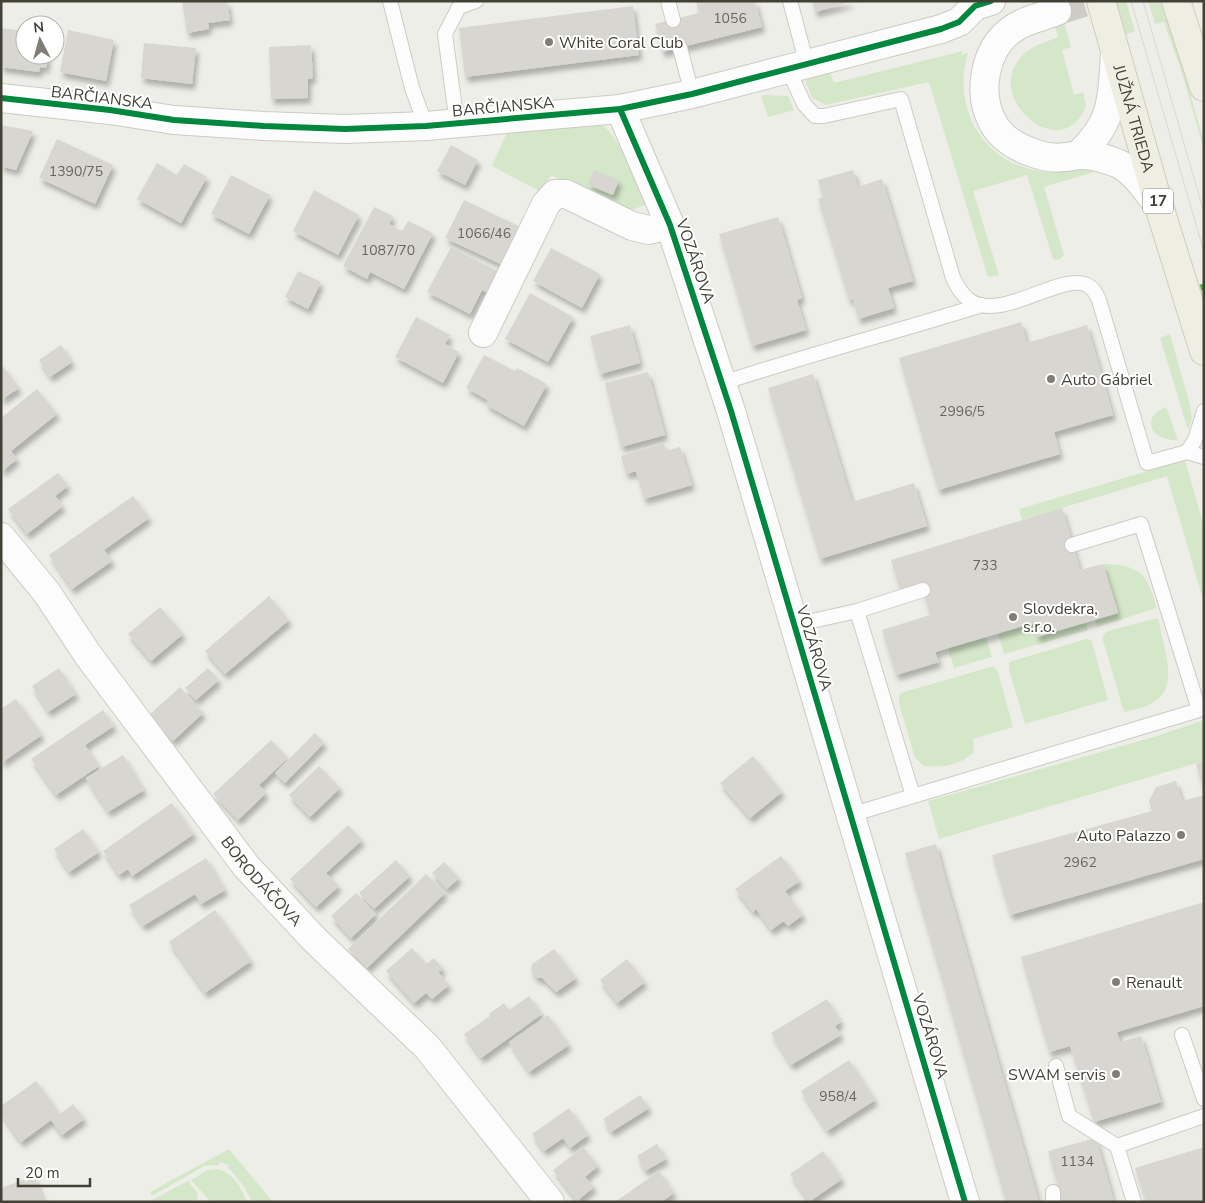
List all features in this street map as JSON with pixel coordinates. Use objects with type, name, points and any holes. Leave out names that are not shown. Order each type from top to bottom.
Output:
[{"type":"main road","name":"JUŽNÁ TRIEDA","points":[[1101,1],[1159,206],[1204,351]]},
{"type":"main road","points":[[1176,1],[1204,88]]},
{"type":"street","name":"BARČIANSKA","points":[[1,98],[110,110],[174,120],[345,129],[457,124],[620,109],[692,94],[941,29],[959,22],[975,6],[991,1]]},
{"type":"street","points":[[1057,11],[1022,23],[1011,30],[1003,37],[991,57],[984,81],[984,91],[993,123],[1012,144],[1028,151],[1053,158],[1079,154],[1118,164],[1127,169],[1137,179],[1159,206]]},
{"type":"street","points":[[1079,154],[1098,135],[1107,118],[1115,51]]},
{"type":"street","name":"VOZÁROVA","points":[[620,109],[670,225],[722,383],[965,1202]]},
{"type":"street","name":"VOZÁROVA","points":[[483,333],[546,204],[555,194],[566,194],[632,226],[649,230],[670,225]]},
{"type":"street","name":"BORODÁČOVA","points":[[1,537],[48,593],[88,655],[246,866],[314,938],[427,1047],[550,1202]]},
{"type":"lane","points":[[390,1],[412,88],[426,126]]},
{"type":"lane","points":[[457,124],[445,34],[459,8],[476,1]]},
{"type":"lane","points":[[668,1],[673,20]]},
{"type":"lane","points":[[790,1],[797,67],[804,104],[815,116],[824,116],[900,99],[953,278],[961,294],[970,301],[982,305]]},
{"type":"lane","points":[[680,48],[692,94]]},
{"type":"lane","points":[[722,383],[784,363],[892,334],[982,305],[1009,303],[1068,284],[1087,284],[1094,290],[1099,300],[1147,463],[1187,452],[1204,457]]},
{"type":"lane","points":[[1187,452],[1195,440],[1204,411]]},
{"type":"lane","points":[[850,815],[1198,710],[1141,524],[1072,545]]},
{"type":"lane","points":[[794,624],[857,610],[923,590]]},
{"type":"lane","points":[[857,610],[913,796]]},
{"type":"lane","points":[[1182,1035],[1204,1099]]},
{"type":"lane","points":[[1056,1066],[1069,1116],[1117,1146],[1134,1202]]},
{"type":"lane","points":[[1117,1146],[1204,1116]]},
{"type":"green space","points":[[1115,1],[1126,1],[1135,31],[1125,35],[1197,285],[1204,283],[1204,310],[1195,286]]},
{"type":"green space","points":[[1148,1],[1160,1],[1186,78],[1204,143],[1204,150],[1182,73],[1164,22],[1155,24]]},
{"type":"green space","points":[[1063,19],[1071,47],[1062,50],[1074,95],[1083,92],[1086,105],[1075,123],[1061,130],[1045,128],[1030,119],[1018,106],[1011,89],[1013,71],[1024,54],[1036,46],[1058,37],[1054,23]]},
{"type":"green space","points":[[963,51],[961,55],[968,53],[964,75],[965,96],[970,116],[979,134],[992,149],[1009,161],[1029,169],[1051,172],[1080,169],[1097,171],[1044,187],[1064,255],[1062,258],[1053,259],[1027,175],[973,191],[999,275],[988,277],[929,82],[826,105],[812,98],[806,82],[808,76],[826,71],[830,72],[834,83]]},
{"type":"green space","points":[[761,96],[788,96],[794,110],[768,117]]},
{"type":"green space","points":[[601,123],[622,151],[633,172],[645,205],[623,213],[551,175],[541,192],[492,166],[508,130]]},
{"type":"green space","points":[[1170,334],[1190,405],[1192,419],[1188,430],[1160,338]]},
{"type":"green space","points":[[1166,407],[1178,440],[1167,439],[1158,435],[1152,427],[1153,416]]},
{"type":"green space","points":[[1185,460],[1204,527],[1204,603],[1167,476],[1022,520],[1019,509]]},
{"type":"green space","points":[[1103,564],[1134,569],[1146,579],[1157,608],[1097,627],[1095,619],[1118,612]]},
{"type":"green space","points":[[1158,618],[1168,665],[1168,678],[1165,690],[1157,700],[1144,707],[1124,712],[1102,637],[1107,631]]},
{"type":"green space","points":[[1086,622],[1088,630],[1004,654],[998,633],[1033,623],[1037,637]]},
{"type":"green space","points":[[986,637],[992,657],[954,668],[948,648]]},
{"type":"green space","points":[[1086,639],[1092,642],[1108,700],[1025,724],[1009,669],[1009,662]]},
{"type":"green space","points":[[994,667],[998,672],[1013,727],[973,739],[973,753],[957,763],[944,766],[924,766],[915,758],[899,703],[901,693]]},
{"type":"green space","points":[[1204,720],[1204,761],[939,839],[928,801],[1157,736]]},
{"type":"green space","points":[[229,1149],[273,1202],[252,1202],[245,1188],[228,1167],[229,1165],[220,1162],[219,1165],[204,1166],[152,1196],[150,1192]]},
{"type":"green space","points":[[217,1169],[227,1173],[236,1181],[247,1202],[211,1202],[191,1180],[208,1170]]},
{"type":"green space","points":[[188,1181],[198,1194],[196,1202],[157,1202],[152,1200]]},
{"type":"building","points":[[182,1],[227,1],[230,20],[208,23],[209,29],[187,33]]},
{"type":"building","points":[[696,1],[755,1],[762,27],[662,52],[655,24],[699,13]]},
{"type":"building","points":[[812,1],[850,1],[851,2],[815,12]]},
{"type":"building","name":"White Coral Club","points":[[633,6],[639,55],[465,77],[459,28]]},
{"type":"building","points":[[1,28],[15,30],[15,65],[46,65],[46,68],[40,67],[39,72],[1,67]]},
{"type":"building","points":[[68,30],[114,40],[106,81],[60,72],[61,65],[65,65],[65,46]]},
{"type":"building","points":[[144,43],[196,48],[192,84],[141,78]]},
{"type":"building","points":[[311,45],[313,78],[308,79],[308,98],[271,99],[269,47]]},
{"type":"building","points":[[1,125],[33,131],[16,170],[1,166]]},
{"type":"building","points":[[57,139],[113,165],[95,204],[39,178]]},
{"type":"building","points":[[451,145],[478,160],[465,185],[437,171]]},
{"type":"building","points":[[157,163],[177,175],[184,164],[207,177],[181,223],[137,199]]},
{"type":"building","points":[[594,170],[619,180],[613,195],[588,185]]},
{"type":"building","points":[[853,170],[858,187],[882,179],[913,281],[888,288],[894,308],[858,319],[853,299],[849,300],[818,199],[823,197],[818,180]]},
{"type":"building","points":[[231,175],[270,195],[249,234],[211,214]]},
{"type":"building","points":[[314,190],[359,215],[338,255],[293,231]]},
{"type":"building","points":[[464,200],[523,228],[505,266],[445,238]]},
{"type":"building","points":[[374,207],[393,216],[389,224],[402,231],[408,221],[433,233],[404,289],[370,272],[367,279],[343,266]]},
{"type":"building","points":[[778,217],[802,298],[797,300],[806,330],[752,346],[719,234]]},
{"type":"building","points":[[451,247],[499,272],[488,293],[482,290],[470,314],[427,292]]},
{"type":"building","points":[[551,248],[600,274],[582,308],[533,281]]},
{"type":"building","points":[[298,271],[321,282],[308,309],[285,297]]},
{"type":"building","points":[[530,293],[573,317],[548,362],[505,339]]},
{"type":"building","points":[[416,317],[450,335],[445,344],[459,352],[443,383],[395,357]]},
{"type":"building","points":[[1021,322],[1027,343],[1087,325],[1113,415],[1054,432],[1060,454],[938,490],[899,358]]},
{"type":"building","points":[[630,325],[640,363],[600,374],[590,336]]},
{"type":"building","points":[[61,345],[72,362],[50,377],[39,360]]},
{"type":"building","points":[[484,355],[515,371],[517,368],[547,384],[524,426],[486,405],[488,400],[466,388]]},
{"type":"building","points":[[1,364],[19,388],[1,400]]},
{"type":"building","points":[[648,372],[665,435],[621,447],[605,383]]},
{"type":"building","points":[[813,374],[852,502],[914,483],[927,526],[820,559],[768,388]]},
{"type":"building","points":[[37,389],[57,414],[11,451],[17,459],[1,472],[1,418]]},
{"type":"building","points":[[664,443],[666,451],[680,447],[692,485],[644,499],[636,471],[626,474],[621,456]]},
{"type":"building","points":[[58,473],[68,486],[55,496],[63,506],[27,534],[8,509]]},
{"type":"building","points":[[133,496],[149,518],[104,550],[112,561],[72,589],[49,555]]},
{"type":"building","points":[[1062,508],[1080,570],[1103,564],[1118,613],[1037,637],[1033,623],[935,652],[939,662],[896,675],[882,630],[930,615],[921,583],[900,590],[891,560]]},
{"type":"building","points":[[269,596],[289,620],[225,674],[205,651]]},
{"type":"building","points":[[160,607],[183,634],[151,661],[128,634]]},
{"type":"building","points":[[59,668],[76,694],[48,712],[32,686]]},
{"type":"building","points":[[208,668],[219,680],[196,700],[185,688]]},
{"type":"building","points":[[180,687],[203,713],[173,741],[149,715]]},
{"type":"building","points":[[16,699],[42,735],[1,763],[1,709]]},
{"type":"building","points":[[103,710],[114,726],[85,745],[99,766],[56,795],[31,759]]},
{"type":"building","points":[[315,733],[324,743],[285,783],[275,773]]},
{"type":"building","points":[[271,740],[288,758],[259,785],[266,793],[238,820],[213,794]]},
{"type":"building","points":[[123,755],[144,790],[108,812],[86,778]]},
{"type":"building","points":[[753,756],[782,792],[750,818],[720,783]]},
{"type":"building","name":"Auto Palazzo","points":[[1204,761],[1204,788],[1203,788],[1196,764]]},
{"type":"building","points":[[319,766],[340,788],[310,817],[289,795]]},
{"type":"building","points":[[1176,781],[1182,801],[1204,795],[1204,859],[1010,915],[992,855],[1152,811],[1149,801],[1156,787]]},
{"type":"building","points":[[172,803],[194,834],[132,876],[128,869],[119,875],[103,851]]},
{"type":"building","points":[[348,825],[362,840],[326,873],[339,886],[316,907],[290,879]]},
{"type":"building","points":[[83,829],[99,852],[69,872],[54,849]]},
{"type":"building","points":[[936,844],[1039,1202],[1006,1202],[905,853]]},
{"type":"building","points":[[781,856],[800,881],[785,891],[803,915],[788,926],[784,921],[771,930],[756,909],[753,912],[735,889]]},
{"type":"building","points":[[206,858],[225,890],[201,904],[195,894],[143,926],[129,905]]},
{"type":"building","points":[[396,860],[410,876],[374,909],[359,893]]},
{"type":"building","points":[[444,862],[459,878],[447,889],[432,873]]},
{"type":"building","points":[[426,874],[445,893],[367,968],[348,949]]},
{"type":"building","points":[[356,893],[376,914],[351,938],[331,916]]},
{"type":"building","name":"Renault","points":[[1204,902],[1204,1006],[1117,1032],[1120,1042],[1141,1036],[1161,1102],[1094,1122],[1070,1046],[1049,1052],[1021,957]]},
{"type":"building","points":[[215,910],[251,961],[205,993],[169,942]]},
{"type":"building","points":[[412,948],[426,964],[434,958],[443,969],[438,972],[449,985],[432,999],[426,993],[414,1003],[386,971]]},
{"type":"building","points":[[554,949],[576,978],[556,992],[542,978],[536,978],[531,970],[532,964]]},
{"type":"building","points":[[627,959],[645,982],[617,1003],[600,980]]},
{"type":"building","points":[[529,996],[542,1014],[481,1058],[464,1034],[490,1016],[489,1014],[504,1003],[509,1010]]},
{"type":"building","points":[[827,999],[841,1022],[835,1026],[841,1035],[791,1065],[771,1033]]},
{"type":"building","points":[[548,1015],[569,1045],[529,1072],[509,1042]]},
{"type":"building","points":[[849,1060],[875,1100],[827,1131],[801,1091]]},
{"type":"building","points":[[36,1081],[60,1114],[73,1104],[84,1119],[62,1135],[51,1120],[21,1142],[1,1114],[1,1106]]},
{"type":"building","points":[[640,1095],[649,1108],[611,1132],[603,1119]]},
{"type":"building","points":[[569,1108],[588,1135],[570,1148],[563,1138],[544,1151],[532,1134]]},
{"type":"building","points":[[1096,1138],[1114,1202],[1061,1202],[1048,1151]]},
{"type":"building","points":[[657,1144],[666,1159],[645,1171],[637,1156]]},
{"type":"building","points":[[583,1147],[598,1166],[585,1177],[594,1187],[577,1201],[553,1170]]},
{"type":"building","points":[[1204,1147],[1204,1202],[1146,1202],[1135,1168]]},
{"type":"building","points":[[823,1151],[842,1179],[809,1202],[790,1174]]},
{"type":"building","points":[[659,1171],[674,1193],[661,1202],[615,1202]]},
{"type":"building","points":[[34,1176],[44,1202],[1,1202],[1,1188]]},
{"type":"tunnel","points":[[1057,11],[1090,1]]},
{"type":"tram line","points":[[1131,1],[1204,252]]},
{"type":"tram line","points":[[1143,1],[1204,213]]},
{"type":"marked path","points":[[1202,284],[1204,290]]},
{"type":"cycle path","points":[[1,98],[110,110],[174,120],[345,129],[426,126],[620,109],[692,94],[941,29],[959,22],[975,6],[991,1]]},
{"type":"cycle path","points":[[620,109],[670,225],[731,411],[965,1202]]},
{"type":"place","name":"White Coral Club","points":[[549,42]]},
{"type":"place","name":"Auto Gábriel","points":[[1051,379]]},
{"type":"place","name":"Slovdekra, s.r.o.","points":[[1013,617]]},
{"type":"place","name":"Auto Palazzo","points":[[1181,835]]},
{"type":"place","name":"Renault","points":[[1116,982]]},
{"type":"place","name":"SWAM servis","points":[[1116,1074]]}]
